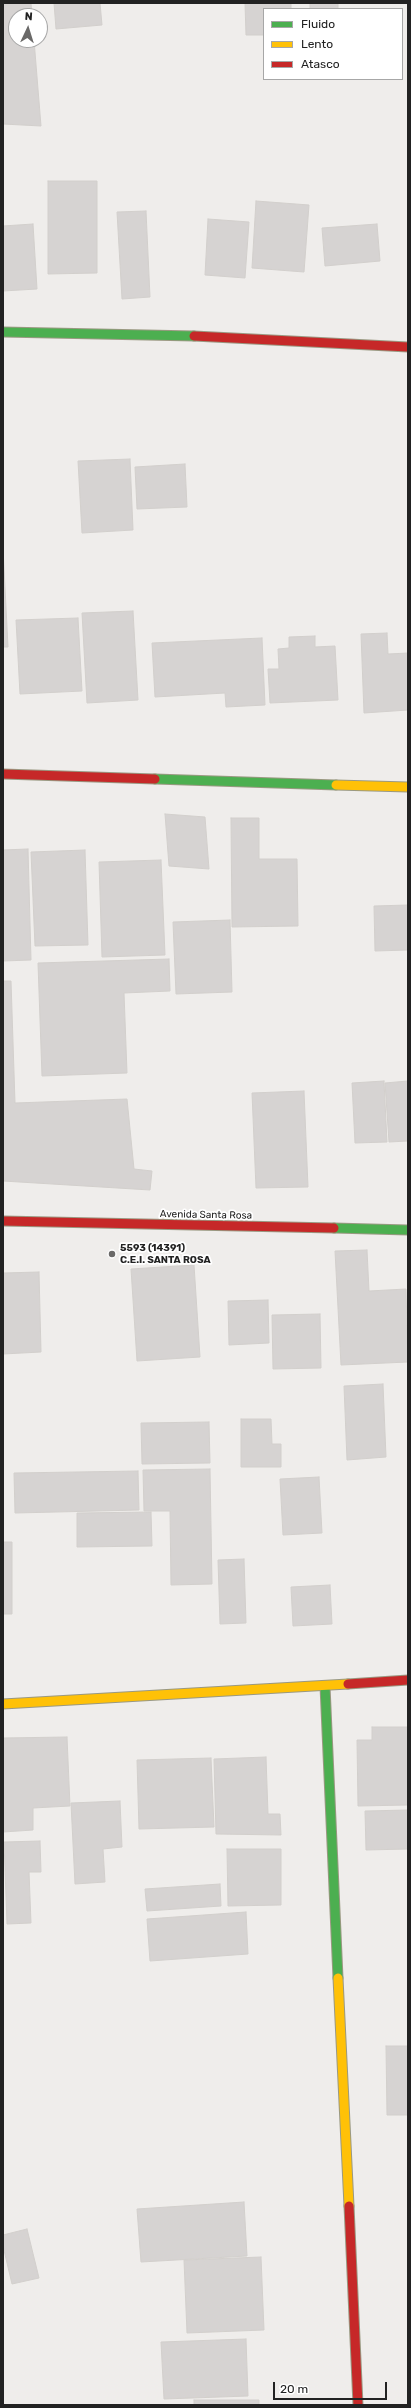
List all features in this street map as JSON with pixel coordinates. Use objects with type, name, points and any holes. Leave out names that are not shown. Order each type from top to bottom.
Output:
[{"type":"street","points":[[3,332],[220,336],[408,347]]},
{"type":"street","points":[[3,774],[408,788]]},
{"type":"street","name":"Avenida Santa Rosa","points":[[3,1221],[408,1230]]},
{"type":"street","points":[[3,1704],[408,1680]]},
{"type":"street","points":[[325,1686],[358,2405]]},
{"type":"building","points":[[3,3],[31,3],[31,8],[8,8],[8,48],[35,48],[41,126],[3,124]]},
{"type":"building","points":[[54,3],[100,3],[102,25],[56,29]]},
{"type":"building","points":[[245,3],[291,3],[291,8],[263,8],[263,35],[246,35]]},
{"type":"building","points":[[310,3],[338,3],[338,8],[310,8]]},
{"type":"building","points":[[48,181],[97,181],[97,273],[48,274]]},
{"type":"building","points":[[256,201],[309,205],[304,272],[252,268]]},
{"type":"building","points":[[146,211],[150,297],[122,299],[117,212]]},
{"type":"building","points":[[208,219],[249,222],[245,278],[205,275]]},
{"type":"building","points":[[33,224],[37,289],[3,291],[3,226]]},
{"type":"building","points":[[377,224],[380,261],[325,266],[322,228]]},
{"type":"building","points":[[130,459],[133,530],[82,533],[78,461]]},
{"type":"building","points":[[185,464],[187,507],[137,509],[135,467]]},
{"type":"building","points":[[3,548],[8,647],[3,647]]},
{"type":"building","points":[[133,611],[138,700],[87,703],[82,613]]},
{"type":"building","points":[[78,618],[82,691],[20,694],[16,620]]},
{"type":"building","points":[[387,633],[388,654],[408,653],[408,710],[364,713],[361,634]]},
{"type":"building","points":[[315,636],[315,647],[335,646],[338,700],[270,703],[268,669],[279,669],[278,649],[289,648],[289,637]]},
{"type":"building","points":[[262,638],[265,705],[226,707],[225,693],[155,697],[152,643]]},
{"type":"building","points":[[165,814],[205,817],[209,869],[169,866]]},
{"type":"building","points":[[231,818],[259,818],[259,859],[297,859],[298,926],[232,927]]},
{"type":"building","points":[[28,849],[31,960],[3,961],[3,850]]},
{"type":"building","points":[[85,850],[88,945],[35,946],[31,852]]},
{"type":"building","points":[[161,860],[165,955],[102,957],[99,862]]},
{"type":"building","points":[[408,905],[408,950],[375,951],[374,906]]},
{"type":"building","points":[[230,920],[232,992],[176,994],[173,922]]},
{"type":"building","points":[[169,959],[170,991],[124,993],[127,1073],[42,1076],[38,963]]},
{"type":"building","points":[[3,981],[11,981],[15,1103],[127,1099],[134,1169],[152,1171],[150,1190],[3,1181]]},
{"type":"building","points":[[384,1081],[387,1142],[355,1143],[352,1083]]},
{"type":"building","points":[[408,1081],[408,1141],[389,1142],[385,1083]]},
{"type":"building","points":[[304,1091],[308,1187],[256,1188],[252,1093]]},
{"type":"building","points":[[367,1250],[369,1291],[406,1289],[408,1362],[341,1365],[335,1251]]},
{"type":"building","points":[[194,1265],[200,1357],[137,1361],[131,1269]]},
{"type":"building","points":[[39,1272],[41,1352],[3,1354],[3,1273]]},
{"type":"building","points":[[268,1300],[269,1343],[229,1345],[228,1301]]},
{"type":"building","points":[[320,1314],[321,1368],[273,1369],[272,1315]]},
{"type":"building","points":[[383,1384],[386,1457],[347,1460],[344,1386]]},
{"type":"building","points":[[241,1419],[271,1419],[272,1444],[281,1444],[281,1467],[241,1467]]},
{"type":"building","points":[[209,1422],[210,1463],[142,1464],[141,1423]]},
{"type":"building","points":[[210,1469],[212,1584],[171,1585],[170,1511],[144,1511],[143,1470]]},
{"type":"building","points":[[138,1471],[139,1510],[15,1513],[14,1473]]},
{"type":"building","points":[[319,1477],[322,1533],[283,1535],[280,1479]]},
{"type":"building","points":[[151,1512],[152,1546],[77,1547],[77,1513]]},
{"type":"building","points":[[3,1542],[12,1542],[12,1614],[3,1614]]},
{"type":"building","points":[[244,1559],[246,1623],[220,1624],[218,1560]]},
{"type":"building","points":[[330,1585],[332,1624],[293,1626],[291,1587]]},
{"type":"building","points":[[372,1727],[408,1727],[408,1805],[358,1806],[357,1740],[372,1740]]},
{"type":"building","points":[[67,1737],[70,1806],[33,1808],[33,1830],[3,1832],[3,1738]]},
{"type":"building","points":[[266,1757],[268,1814],[280,1814],[281,1835],[216,1834],[214,1759]]},
{"type":"building","points":[[211,1758],[214,1827],[139,1829],[137,1760]]},
{"type":"building","points":[[120,1801],[122,1847],[103,1849],[105,1882],[75,1884],[71,1803]]},
{"type":"building","points":[[408,1810],[408,1849],[366,1850],[365,1811]]},
{"type":"building","points":[[40,1841],[41,1872],[29,1872],[31,1923],[7,1924],[4,1842]]},
{"type":"building","points":[[227,1849],[281,1849],[281,1905],[228,1906]]},
{"type":"building","points":[[220,1884],[221,1906],[147,1911],[145,1889]]},
{"type":"building","points":[[246,1912],[248,1954],[150,1961],[147,1919]]},
{"type":"building","points":[[386,2046],[408,2046],[408,2115],[387,2115]]},
{"type":"building","points":[[244,2202],[247,2256],[141,2262],[137,2209]]},
{"type":"building","points":[[27,2229],[39,2278],[12,2284],[3,2246],[3,2235]]},
{"type":"building","points":[[261,2257],[264,2330],[187,2333],[184,2260]]},
{"type":"building","points":[[246,2339],[248,2396],[164,2399],[161,2342]]},
{"type":"building","points":[[194,2400],[259,2400],[259,2405],[194,2405]]},
{"type":"traffic: fast","points":[[3,332],[194,336]]},
{"type":"traffic: fast","points":[[155,779],[336,785]]},
{"type":"traffic: fast","points":[[334,1228],[408,1230]]},
{"type":"traffic: fast","points":[[325,1686],[338,1978]]},
{"type":"traffic: slow","points":[[336,785],[408,787]]},
{"type":"traffic: slow","points":[[3,1704],[348,1684]]},
{"type":"traffic: slow","points":[[338,1978],[349,2206]]},
{"type":"traffic: jam","points":[[194,336],[408,347]]},
{"type":"traffic: jam","points":[[3,774],[155,779]]},
{"type":"traffic: jam","points":[[3,1221],[334,1228]]},
{"type":"traffic: jam","points":[[348,1684],[408,1680]]},
{"type":"traffic: jam","points":[[349,2206],[358,2405]]},
{"type":"place","name":"5593 (14391) C.E.I. SANTA ROSA","points":[[112,1254]]}]
